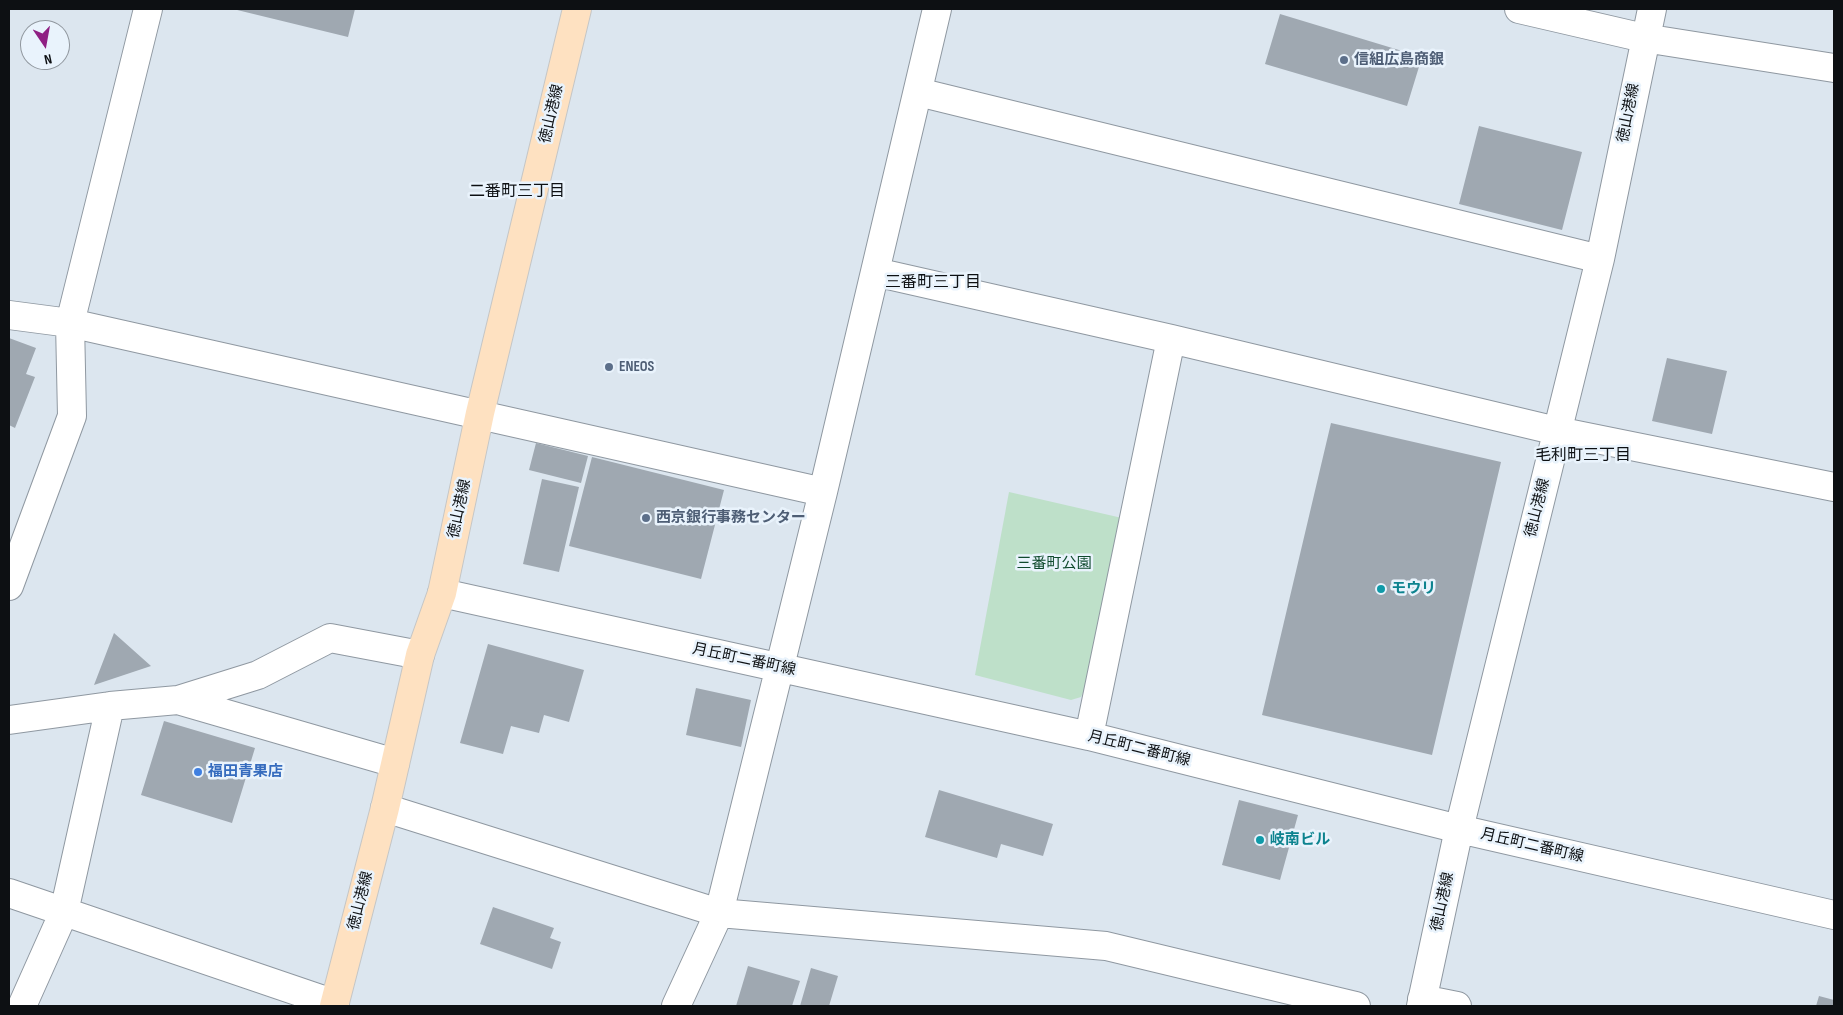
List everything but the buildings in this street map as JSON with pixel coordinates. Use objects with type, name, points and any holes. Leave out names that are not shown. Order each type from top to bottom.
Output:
[{"type":"main road","name":"徳山港線","points":[[334,1005],[384,808],[420,655],[442,593],[480,413],[577,9]]},
{"type":"street","points":[[9,586],[72,416],[70,322],[148,9]]},
{"type":"street","points":[[676,1006],[719,913],[778,667],[823,492],[937,9]]},
{"type":"street","points":[[1519,9],[1644,38],[1834,68]]},
{"type":"street","name":"徳山港線","points":[[1422,1003],[1459,829],[1600,259],[1644,38],[1652,9]]},
{"type":"street","points":[[918,92],[1600,259]]},
{"type":"street","points":[[875,272],[1171,339],[1557,431],[1834,487]]},
{"type":"street","points":[[9,315],[70,322],[480,413],[823,492]]},
{"type":"street","points":[[1089,736],[1171,339]]},
{"type":"street","name":"月丘町二番町線","points":[[442,593],[1089,736],[1459,829],[1834,915]]},
{"type":"street","points":[[9,720],[110,706],[178,700],[258,675],[330,638],[420,655]]},
{"type":"street","points":[[178,700],[395,762]]},
{"type":"street","points":[[22,1006],[64,912],[110,706]]},
{"type":"street","points":[[384,808],[719,913],[1106,946],[1356,1006]]},
{"type":"street","points":[[9,893],[334,1005]]},
{"type":"street","points":[[1422,1003],[1457,1006]]},
{"type":"green space","name":"三番町公園","points":[[1009,492],[1122,518],[1089,680],[1081,697],[1071,700],[975,675]]},
{"type":"place","name":"信組広島商銀","points":[[1344,60]]},
{"type":"place","name":"ENEOS","points":[[609,367]]},
{"type":"place","name":"西京銀行事務センター","points":[[646,518]]},
{"type":"place","name":"モウリ","points":[[1381,589]]},
{"type":"place","name":"福田青果店","points":[[198,772]]},
{"type":"place","name":"岐南ビル","points":[[1260,840]]},
{"type":"district","name":"二番町三丁目","points":[[517,192]]},
{"type":"district","name":"三番町三丁目","points":[[933,283]]},
{"type":"district","name":"毛利町三丁目","points":[[1583,456]]}]
